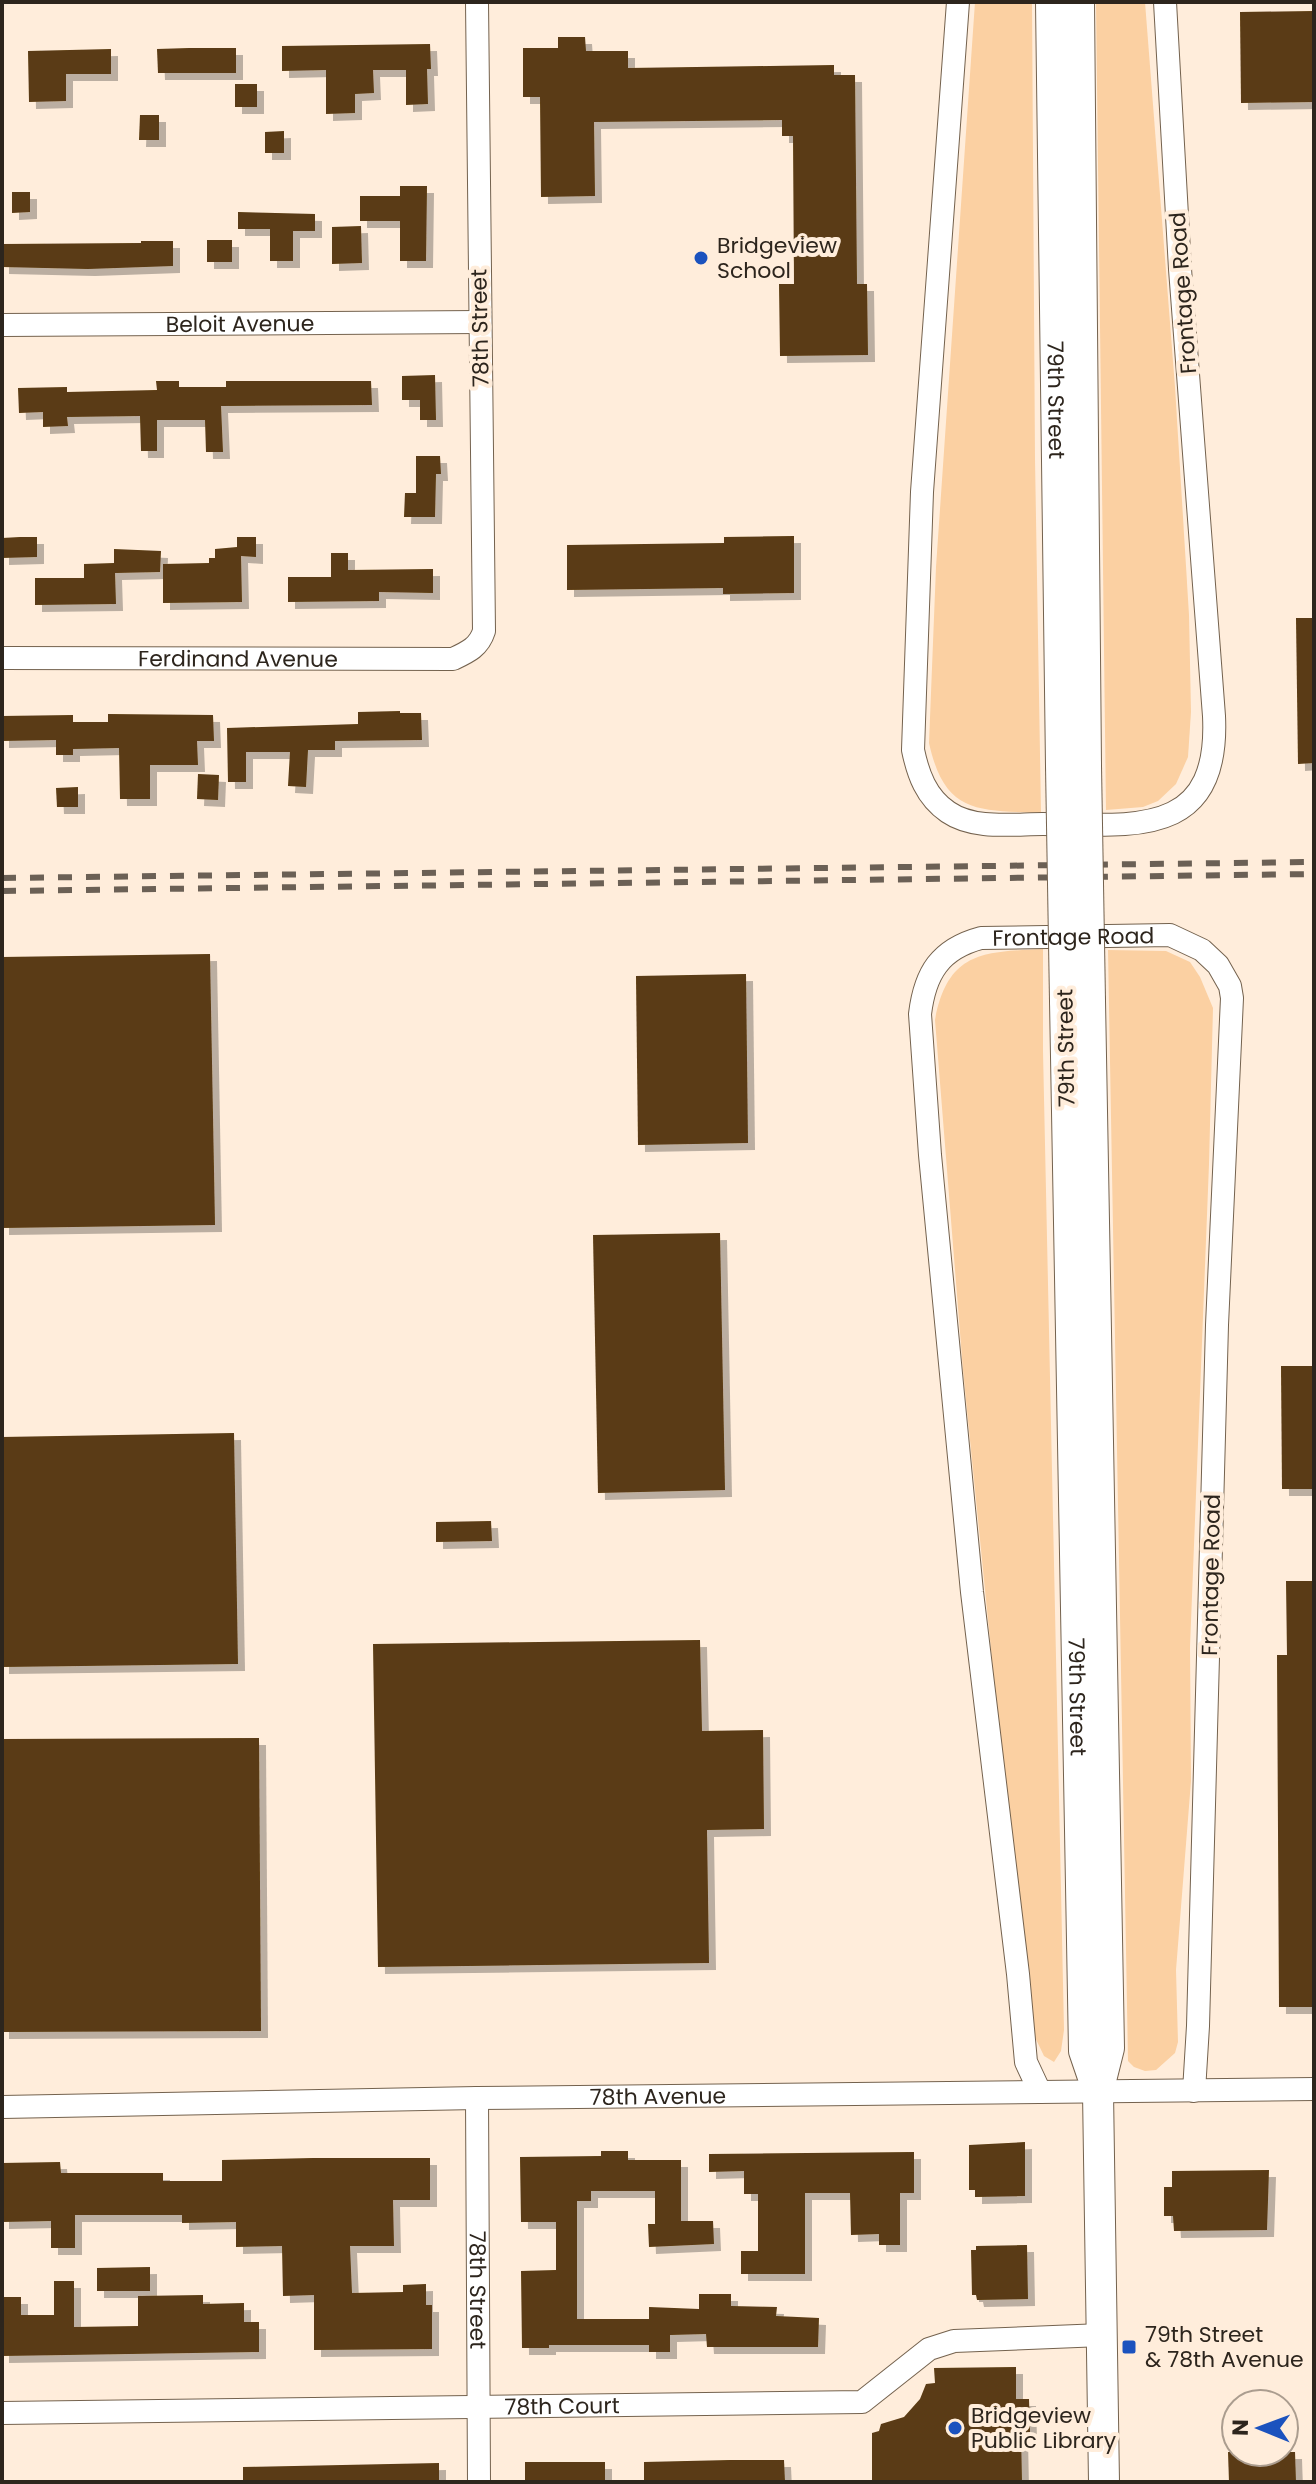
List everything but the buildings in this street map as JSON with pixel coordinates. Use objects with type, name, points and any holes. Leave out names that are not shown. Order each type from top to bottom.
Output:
[{"type":"main road","name":"79th Street","points":[[1051,2],[1078,1001],[1084,2051],[1098,2092],[1104,2482]]},
{"type":"main road","name":"79th Street","points":[[1073,766],[1079,2]]},
{"type":"street","name":"78th Street","points":[[472,649],[481,641],[484,631],[477,2]]},
{"type":"street","name":"Frontage Road","points":[[958,2],[922,492],[913,750],[923,784],[934,800],[949,813],[967,820],[1002,825],[1115,824],[1165,818],[1191,799],[1209,771],[1213,757],[1211,656],[1177,224],[1165,2]]},
{"type":"street","name":"Beloit Avenue","points":[[2,325],[480,322]]},
{"type":"street","name":"Ferdinand Avenue","points":[[2,658],[453,659],[472,649]]},
{"type":"street","name":"Frontage Road","points":[[1040,2092],[1026,2062],[972,1592],[930,1155],[920,1014],[922,995],[929,978],[947,954],[956,946],[981,938],[1170,935],[1202,950],[1218,965],[1230,986],[1232,998],[1217,1325],[1194,2091]]},
{"type":"street","name":"78th Avenue","points":[[2,2107],[477,2098],[1314,2089]]},
{"type":"street","name":"78th Street","points":[[477,2098],[479,2482]]},
{"type":"street","name":"78th Court","points":[[2,2413],[862,2402],[929,2349],[954,2341],[1102,2335]]},
{"type":"shaded area","points":[[975,2],[1032,2],[1041,813],[982,809],[967,804],[944,784],[929,743],[936,567]]},
{"type":"shaded area","points":[[1096,2],[1145,2],[1175,387],[1189,615],[1191,712],[1188,757],[1176,784],[1158,801],[1143,807],[1106,810]]},
{"type":"shaded area","points":[[1043,949],[1064,2030],[1061,2051],[1054,2062],[1044,2056],[1033,2033],[1015,1889],[963,1370],[935,1020],[941,997],[959,968],[986,955]]},
{"type":"shaded area","points":[[1108,950],[1166,951],[1190,962],[1213,1008],[1190,1647],[1191,1781],[1176,1970],[1178,2042],[1175,2053],[1156,2070],[1145,2071],[1128,2061]]},
{"type":"railway","points":[[2,878],[1314,862]]},
{"type":"railway","points":[[2,891],[1314,874]]},
{"type":"place","name":"Bridgeview School","points":[[701,258]]},
{"type":"place","name":"79th Street & 78th Avenue","points":[[1129,2347]]},
{"type":"place","name":"Bridgeview Public Library","points":[[955,2428]]}]
